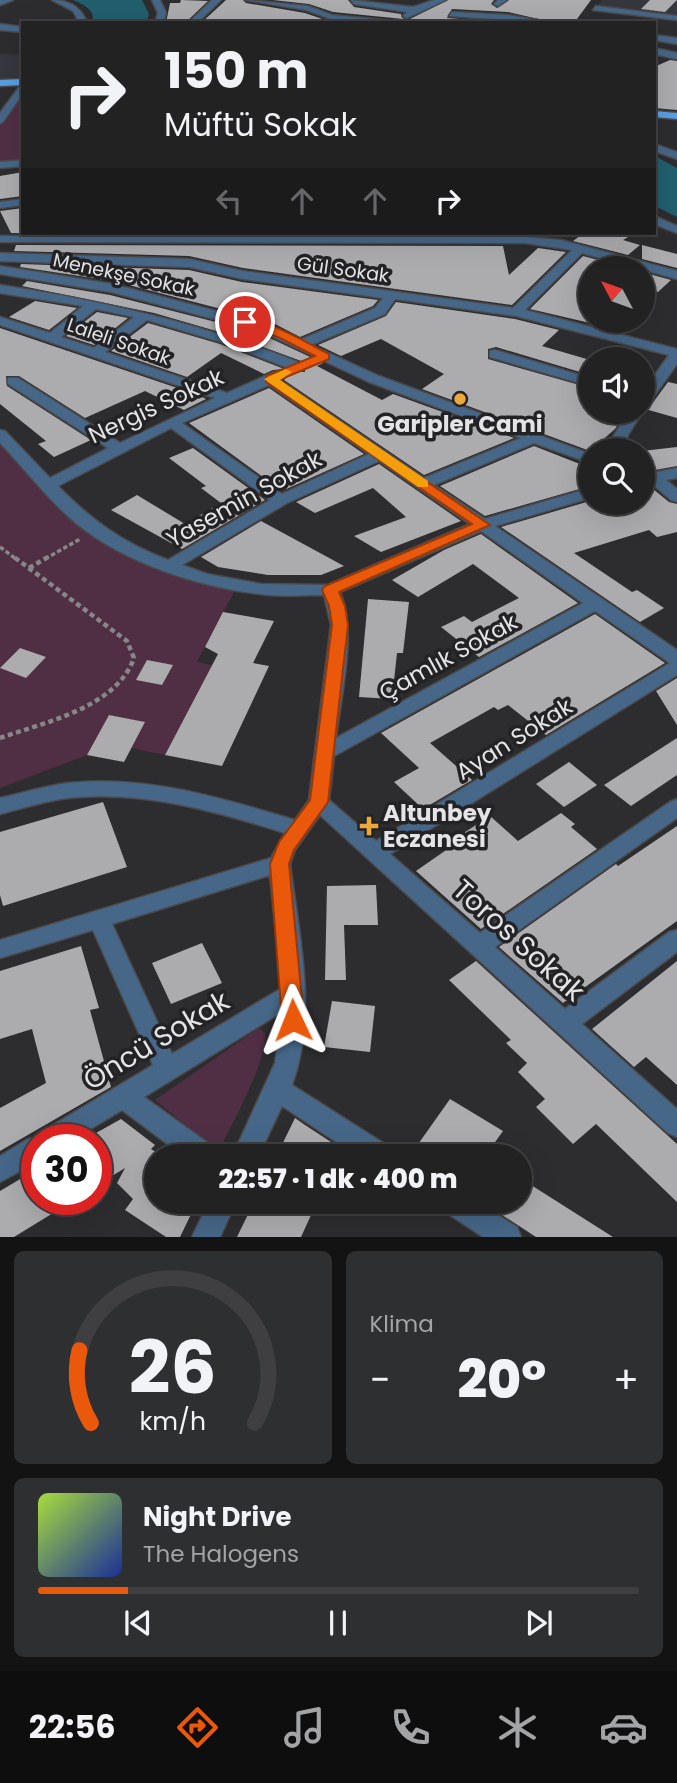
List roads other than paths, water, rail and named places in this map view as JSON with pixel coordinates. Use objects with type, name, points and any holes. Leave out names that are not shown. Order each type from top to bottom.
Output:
[{"type":"main road","points":[[0,85],[20,83]]},
{"type":"main road","points":[[656,112],[677,114]]},
{"type":"street","points":[[0,3],[9,0]]},
{"type":"street","points":[[56,0],[76,9],[79,21]]},
{"type":"street","points":[[156,0],[162,13],[160,21]]},
{"type":"street","points":[[194,21],[217,0]]},
{"type":"street","points":[[250,0],[303,6],[331,17],[385,21]]},
{"type":"street","points":[[400,21],[414,10],[442,0],[451,18],[508,17],[536,21]]},
{"type":"street","points":[[325,21],[355,1],[414,10]]},
{"type":"street","points":[[596,8],[677,18]]},
{"type":"street","points":[[0,27],[21,30]]},
{"type":"street","points":[[656,37],[677,41]]},
{"type":"street","points":[[656,51],[677,56]]},
{"type":"street","points":[[0,105],[20,83]]},
{"type":"street","points":[[0,120],[20,83]]},
{"type":"street","points":[[656,141],[677,143]]},
{"type":"street","points":[[656,148],[677,156]]},
{"type":"street","points":[[0,165],[21,163]]},
{"type":"street","points":[[0,205],[21,202]]},
{"type":"street","points":[[656,220],[677,230]]},
{"type":"street","points":[[0,232],[21,228]]},
{"type":"street","points":[[0,239],[509,236],[580,249],[677,275]]},
{"type":"street","points":[[516,312],[580,249]]},
{"type":"street","name":"Gül Sokak","points":[[0,257],[179,262],[243,275],[516,312],[677,354]]},
{"type":"street","points":[[0,270],[0,287],[144,316],[229,340],[299,367]]},
{"type":"street","name":"Menekşe Sokak","points":[[0,270],[112,288],[245,322],[301,344],[373,379],[578,455]]},
{"type":"street","points":[[301,344],[380,311],[392,295]]},
{"type":"street","points":[[52,338],[94,304]]},
{"type":"street","points":[[96,353],[144,316]]},
{"type":"street","name":"Laleli Sokak","points":[[0,321],[225,397]]},
{"type":"street","points":[[495,354],[578,378]]},
{"type":"street","points":[[655,384],[677,354]]},
{"type":"street","name":"Nergis Sokak","points":[[48,485],[225,397],[324,356]]},
{"type":"street","points":[[270,379],[677,659]]},
{"type":"street","points":[[13,381],[118,448]]},
{"type":"street","points":[[172,422],[281,500]]},
{"type":"street","points":[[0,435],[81,519],[96,530],[169,566],[232,585],[261,589],[330,590],[482,525],[578,497]]},
{"type":"street","points":[[424,484],[532,439]]},
{"type":"street","name":"Yasemin Sokak","points":[[169,566],[281,500],[380,455]]},
{"type":"street","points":[[655,477],[677,473]]},
{"type":"street","points":[[655,483],[677,497]]},
{"type":"street","points":[[251,1144],[277,1089],[290,1044],[293,993],[279,864],[286,847],[319,802],[340,625],[337,606],[330,590]]},
{"type":"street","name":"Çamlık Sokak","points":[[324,753],[596,603]]},
{"type":"street","name":"Ayan Sokak","points":[[376,852],[677,667]]},
{"type":"street","points":[[0,806],[76,790],[135,790],[220,805],[299,829]]},
{"type":"street","name":"Toros Sokak","points":[[319,802],[566,1022],[677,1125]]},
{"type":"street","points":[[480,945],[677,807]]},
{"type":"street","points":[[0,949],[279,864]]},
{"type":"street","points":[[99,919],[167,1070]]},
{"type":"street","points":[[566,1022],[677,939]]},
{"type":"street","name":"Öncü Sokak","points":[[78,1124],[293,993]]},
{"type":"street","points":[[277,1089],[362,1144]]},
{"type":"street","points":[[124,1097],[188,1144]]},
{"type":"street","points":[[0,1170],[21,1158]]},
{"type":"street","points":[[206,1237],[217,1214]]},
{"type":"street","points":[[472,1214],[507,1237]]},
{"type":"water","points":[[73,0],[142,0],[149,14],[147,21],[93,21],[92,14],[85,6]]},
{"type":"water","points":[[656,157],[677,168],[677,217],[656,206]]},
{"type":"place","name":"Garipler Cami","points":[[460,399]]},
{"type":"place","name":"Altunbey Eczanesi","points":[[369,826]]}]
